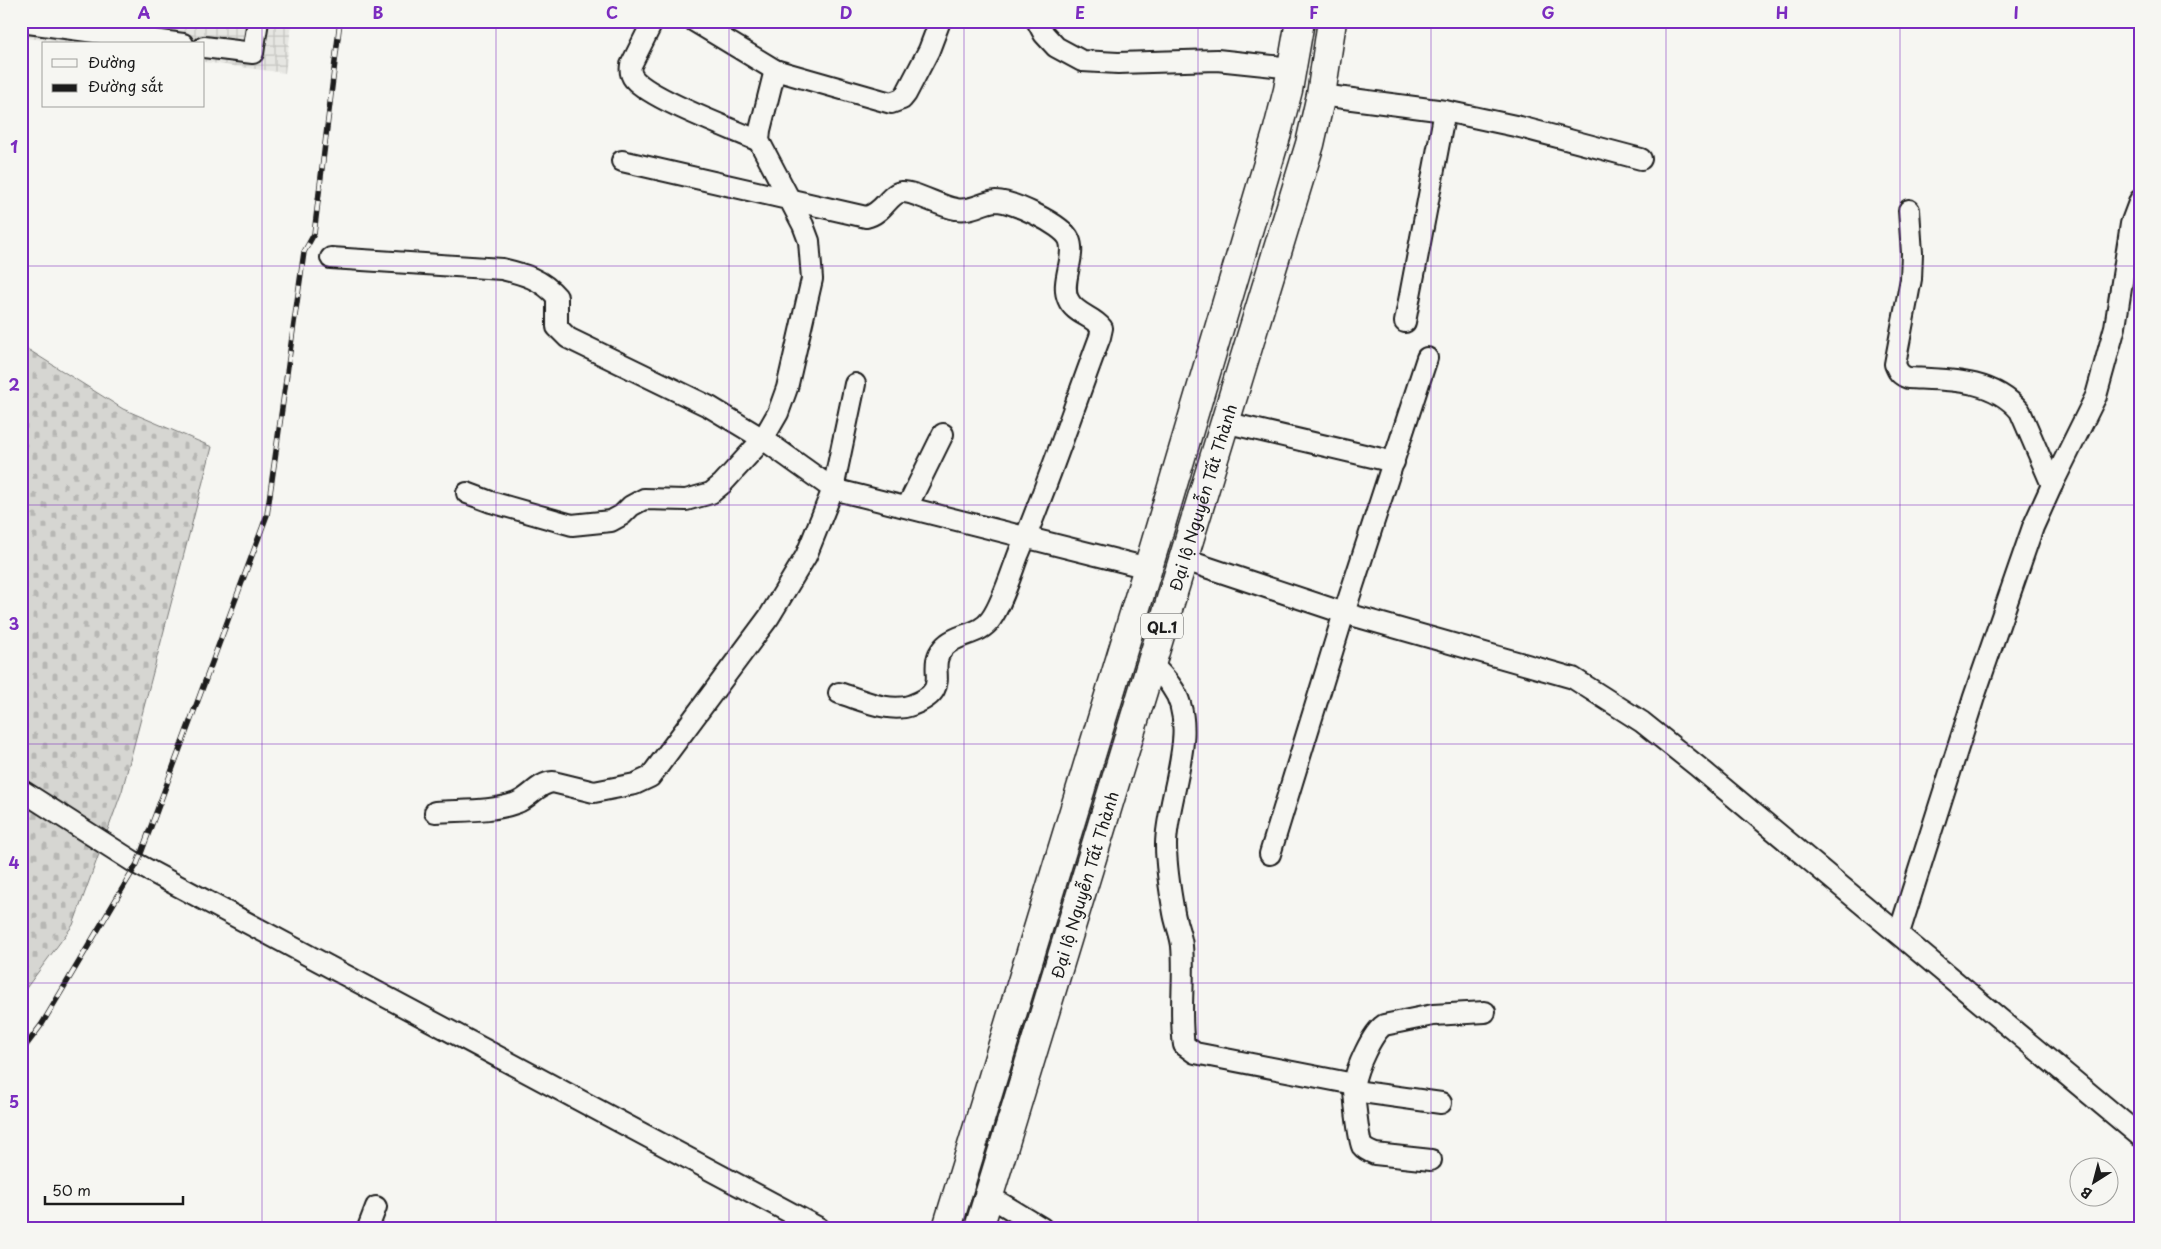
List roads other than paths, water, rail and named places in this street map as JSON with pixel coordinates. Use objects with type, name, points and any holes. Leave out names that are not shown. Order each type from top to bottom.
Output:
[{"type":"main road","name":"Đại lộ Nguyễn Tất Thành","points":[[947,1228],[1151,558],[1274,142],[1290,79],[1300,21]]},
{"type":"main road","name":"Đại lộ Nguyễn Tất Thành","points":[[979,1228],[1310,144],[1321,95],[1332,21]]},
{"type":"main road","points":[[1290,79],[1321,95]]},
{"type":"main road","points":[[1151,558],[1182,559]]},
{"type":"street","points":[[205,46],[253,53],[258,21]]},
{"type":"street","points":[[653,21],[631,65],[630,72],[634,79],[663,98],[759,141]]},
{"type":"street","points":[[694,21],[776,70],[891,103],[897,102],[906,94],[929,50],[940,21]]},
{"type":"street","points":[[1037,21],[1044,34],[1056,47],[1082,61],[1118,63],[1217,60],[1290,79]]},
{"type":"street","points":[[21,22],[168,42]]},
{"type":"street","points":[[467,493],[491,502],[572,525],[611,521],[644,499],[686,500],[711,493],[722,484],[762,439],[778,413],[787,388],[812,279],[809,241],[803,225],[759,141],[760,130],[776,70]]},
{"type":"street","points":[[1321,95],[1445,111],[1520,127],[1641,159]]},
{"type":"street","points":[[1405,322],[1445,111]]},
{"type":"street","points":[[622,161],[866,217],[881,210],[897,193],[904,191],[947,208],[959,210],[971,209],[992,202],[1008,202],[1049,222],[1063,231],[1069,239],[1071,247],[1065,289],[1068,298],[1071,305],[1097,322],[1102,328],[1026,537],[992,618],[980,630],[943,647],[938,656],[937,685],[928,698],[910,706],[896,708],[839,693]]},
{"type":"street","points":[[1899,933],[1974,697],[2033,527],[2052,484],[2096,396],[2115,327],[2130,224],[2140,200]]},
{"type":"street","points":[[1910,210],[1911,279],[1895,364],[1897,370],[1901,375],[1908,378],[1972,383],[1990,388],[2012,401],[2020,411],[2052,484]]},
{"type":"street","points":[[331,258],[502,269],[527,275],[544,284],[557,297],[557,327],[568,338],[710,407],[762,439],[832,489],[1026,537],[1151,558]]},
{"type":"street","points":[[1270,854],[1344,613],[1427,358]]},
{"type":"street","points":[[435,812],[512,804],[524,799],[547,782],[594,792],[635,784],[650,777],[769,617],[806,556],[832,489],[855,384]]},
{"type":"street","points":[[1224,422],[1394,462]]},
{"type":"street","points":[[906,507],[943,434]]},
{"type":"street","points":[[1182,559],[1344,613],[1573,678],[1642,722],[1899,933],[2140,1136]]},
{"type":"street","points":[[1151,663],[1172,686],[1179,701],[1183,722],[1183,743],[1168,819],[1166,843],[1167,871],[1182,945],[1184,1045],[1195,1053],[1354,1088],[1441,1102]]},
{"type":"street","points":[[21,790],[137,864],[819,1228]]},
{"type":"street","points":[[1431,1160],[1375,1154],[1364,1148],[1361,1144],[1354,1088],[1368,1045],[1379,1028],[1384,1025],[1433,1015],[1485,1012]]},
{"type":"street","points":[[989,1196],[1042,1228]]},
{"type":"street","points":[[368,1228],[376,1207]]},
{"type":"railway","points":[[21,1052],[42,1024],[137,864],[267,515],[304,252],[314,234],[340,21]]}]
